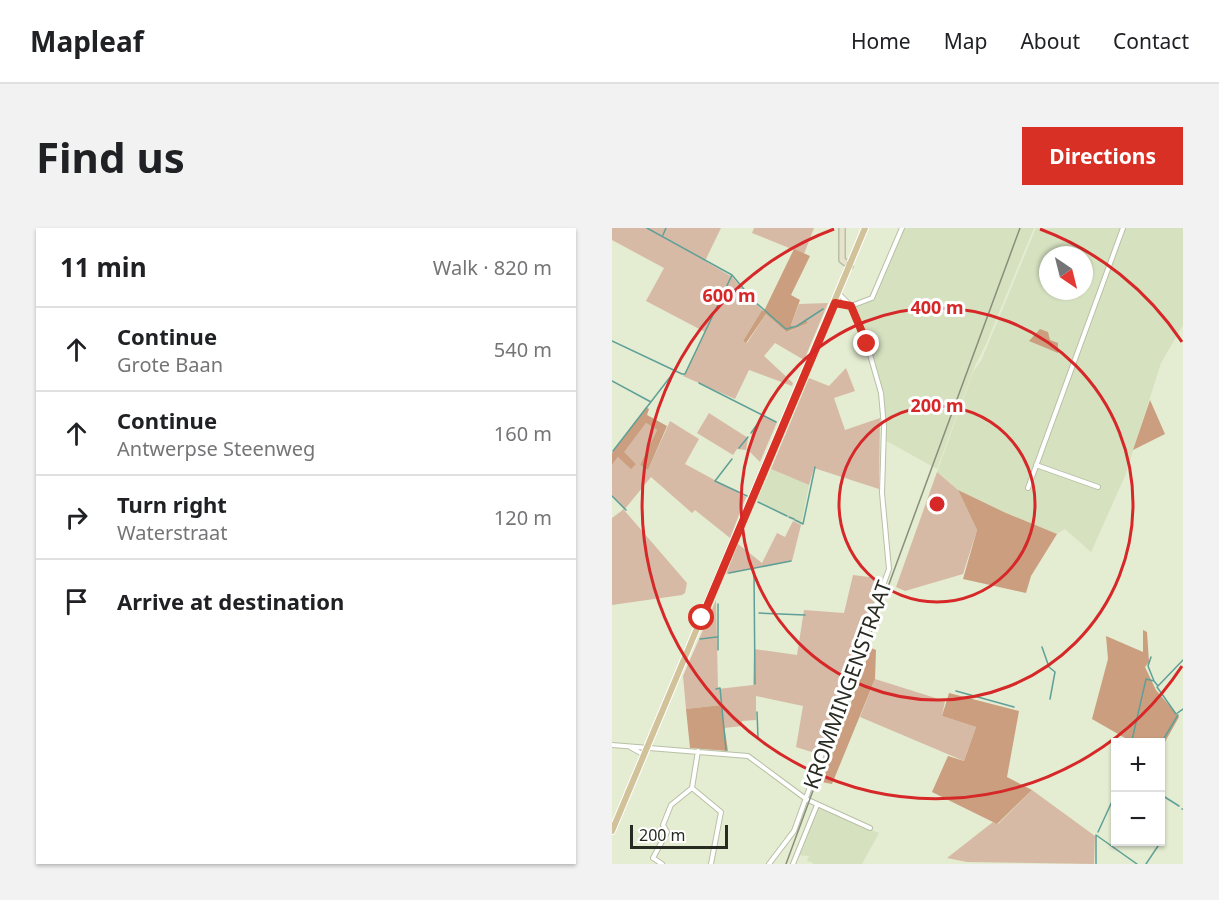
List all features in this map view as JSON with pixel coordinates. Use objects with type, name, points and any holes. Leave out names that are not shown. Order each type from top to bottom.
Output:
[{"type":"main road","points":[[612,831],[865,228]]},
{"type":"street","points":[[842,228],[842,260],[849,267]]},
{"type":"street","points":[[835,303],[851,306],[873,297],[902,228]]},
{"type":"street","points":[[1028,488],[1123,228]]},
{"type":"street","points":[[838,294],[851,306]]},
{"type":"street","name":"KROMMINGENSTRAAT","points":[[770,864],[794,831],[888,575],[890,561],[881,483],[884,427],[876,374],[851,306]]},
{"type":"street","points":[[1036,465],[1098,487]]},
{"type":"street","points":[[612,745],[748,756],[806,800],[870,828]]},
{"type":"street","points":[[630,746],[644,755]]},
{"type":"street","points":[[662,864],[653,858],[667,832],[663,825],[671,805],[692,788],[698,751]]},
{"type":"street","points":[[692,788],[721,812],[711,864]]},
{"type":"street","points":[[793,864],[817,805]]},
{"type":"shaded area","points":[[612,228],[721,228],[705,261],[732,277],[762,310],[743,341],[747,343],[766,314],[788,332],[808,323],[806,320],[793,327],[791,325],[799,304],[828,303],[804,360],[775,343],[764,356],[793,383],[792,386],[749,370],[735,399],[683,376],[705,332],[646,301],[664,268],[612,240]]},
{"type":"shaded area","points":[[754,228],[814,228],[804,254],[752,233]]},
{"type":"shaded area","points":[[900,228],[1034,228],[974,368],[937,469],[883,439],[878,393],[864,344],[848,309],[865,304],[872,297]]},
{"type":"shaded area","points":[[1036,228],[1183,228],[1183,325],[1161,363],[1125,476],[1091,552],[1065,529],[1057,534],[1006,513],[958,490],[937,472],[973,372],[981,361]]},
{"type":"shaded area","points":[[794,249],[810,256],[791,295],[800,300],[791,325],[793,327],[806,320],[808,323],[787,332],[766,314],[746,343],[743,341],[762,310],[764,311]]},
{"type":"shaded area","points":[[1040,329],[1048,332],[1050,340],[1058,343],[1058,353],[1029,341]]},
{"type":"shaded area","points":[[846,368],[855,391],[834,398],[845,430],[880,418],[879,489],[814,468],[809,485],[771,469],[809,378],[829,386]]},
{"type":"shaded area","points":[[1150,400],[1165,434],[1133,450]]},
{"type":"shaded area","points":[[646,407],[649,409],[647,415],[667,426],[648,470],[640,465],[657,430],[646,423],[624,452],[636,464],[631,469],[618,457],[612,465],[612,453]]},
{"type":"shaded area","points":[[709,413],[748,438],[746,450],[737,449],[733,455],[697,433]]},
{"type":"shaded area","points":[[764,415],[777,422],[760,462],[749,451],[752,433]]},
{"type":"shaded area","points":[[670,421],[699,439],[685,464],[746,497],[730,538],[695,510],[692,513],[651,477],[624,510],[687,583],[685,593],[612,605],[612,518],[624,509],[612,496],[612,465],[618,457],[636,464],[623,452],[646,423],[657,430],[640,465],[648,470]]},
{"type":"shaded area","points":[[771,469],[809,485],[801,525],[757,500]]},
{"type":"shaded area","points":[[937,472],[958,490],[977,530],[963,574],[905,591],[896,587]]},
{"type":"shaded area","points":[[958,490],[1057,534],[1031,576],[1026,593],[963,579],[977,530]]},
{"type":"shaded area","points":[[793,521],[801,525],[792,561],[726,574],[738,544],[762,563],[777,533],[785,537]]},
{"type":"shaded area","points":[[853,575],[885,579],[821,755],[796,747],[803,706],[756,696],[756,720],[742,721],[742,726],[724,728],[721,705],[686,709],[683,676],[716,600],[718,689],[753,685],[754,649],[797,655],[804,610],[844,613]]},
{"type":"shaded area","points":[[1143,630],[1147,632],[1149,662],[1145,667],[1156,690],[1179,717],[1165,742],[1165,738],[1125,738],[1092,719],[1108,659],[1106,636],[1143,652]]},
{"type":"shaded area","points":[[871,648],[876,650],[875,679],[832,784],[822,782]]},
{"type":"shaded area","points":[[875,679],[945,701],[942,716],[976,727],[964,761],[860,717]]},
{"type":"shaded area","points":[[949,693],[1019,711],[1007,777],[1032,790],[997,824],[932,792],[948,756],[964,761],[976,727],[942,716]]},
{"type":"shaded area","points":[[721,705],[728,751],[690,748],[686,709]]},
{"type":"shaded area","points":[[1032,790],[1095,836],[1094,864],[967,862],[947,858],[993,822],[998,824]]},
{"type":"shaded area","points":[[816,807],[879,833],[862,864],[814,864],[807,860],[809,856],[797,855]]},
{"type":"waterway","points":[[647,228],[732,275],[754,301],[786,329],[797,326],[823,309]]},
{"type":"waterway","points":[[663,235],[666,228]]},
{"type":"waterway","points":[[682,374],[685,374],[732,275]]},
{"type":"waterway","points":[[612,341],[682,374]]},
{"type":"waterway","points":[[613,451],[674,372]]},
{"type":"waterway","points":[[612,381],[651,402]]},
{"type":"waterway","points":[[699,383],[776,422]]},
{"type":"waterway","points":[[751,433],[763,416]]},
{"type":"waterway","points":[[739,448],[748,437]]},
{"type":"waterway","points":[[732,459],[715,481],[747,496]]},
{"type":"waterway","points":[[795,520],[803,524],[815,467]]},
{"type":"waterway","points":[[612,496],[626,510]]},
{"type":"waterway","points":[[758,502],[787,516]]},
{"type":"waterway","points":[[789,517],[794,519]]},
{"type":"waterway","points":[[729,573],[791,561]]},
{"type":"waterway","points":[[754,573],[755,684]]},
{"type":"waterway","points":[[718,604],[718,650]]},
{"type":"waterway","points":[[759,613],[805,615]]},
{"type":"waterway","points":[[700,639],[717,637]]},
{"type":"waterway","points":[[1042,647],[1049,667],[1055,672],[1050,699]]},
{"type":"waterway","points":[[1151,657],[1148,666],[1154,681]]},
{"type":"waterway","points":[[1132,738],[1146,679],[1154,681],[1158,686],[1183,660]]},
{"type":"waterway","points":[[1157,687],[1176,714],[1183,709]]},
{"type":"waterway","points":[[716,689],[720,688],[726,750]]},
{"type":"waterway","points":[[956,691],[1014,707]]},
{"type":"waterway","points":[[757,712],[758,738]]},
{"type":"waterway","points":[[1164,738],[1178,715]]},
{"type":"waterway","points":[[1165,797],[1179,806]]},
{"type":"waterway","points":[[1098,832],[1111,804]]},
{"type":"waterway","points":[[1096,835],[1137,864]]},
{"type":"waterway","points":[[1096,836],[1096,864]]},
{"type":"waterway","points":[[1146,864],[1158,846]]},
{"type":"railway","points":[[786,864],[1020,228]]},
{"type":"route","points":[[702,618],[835,303],[851,306],[867,344]]}]
